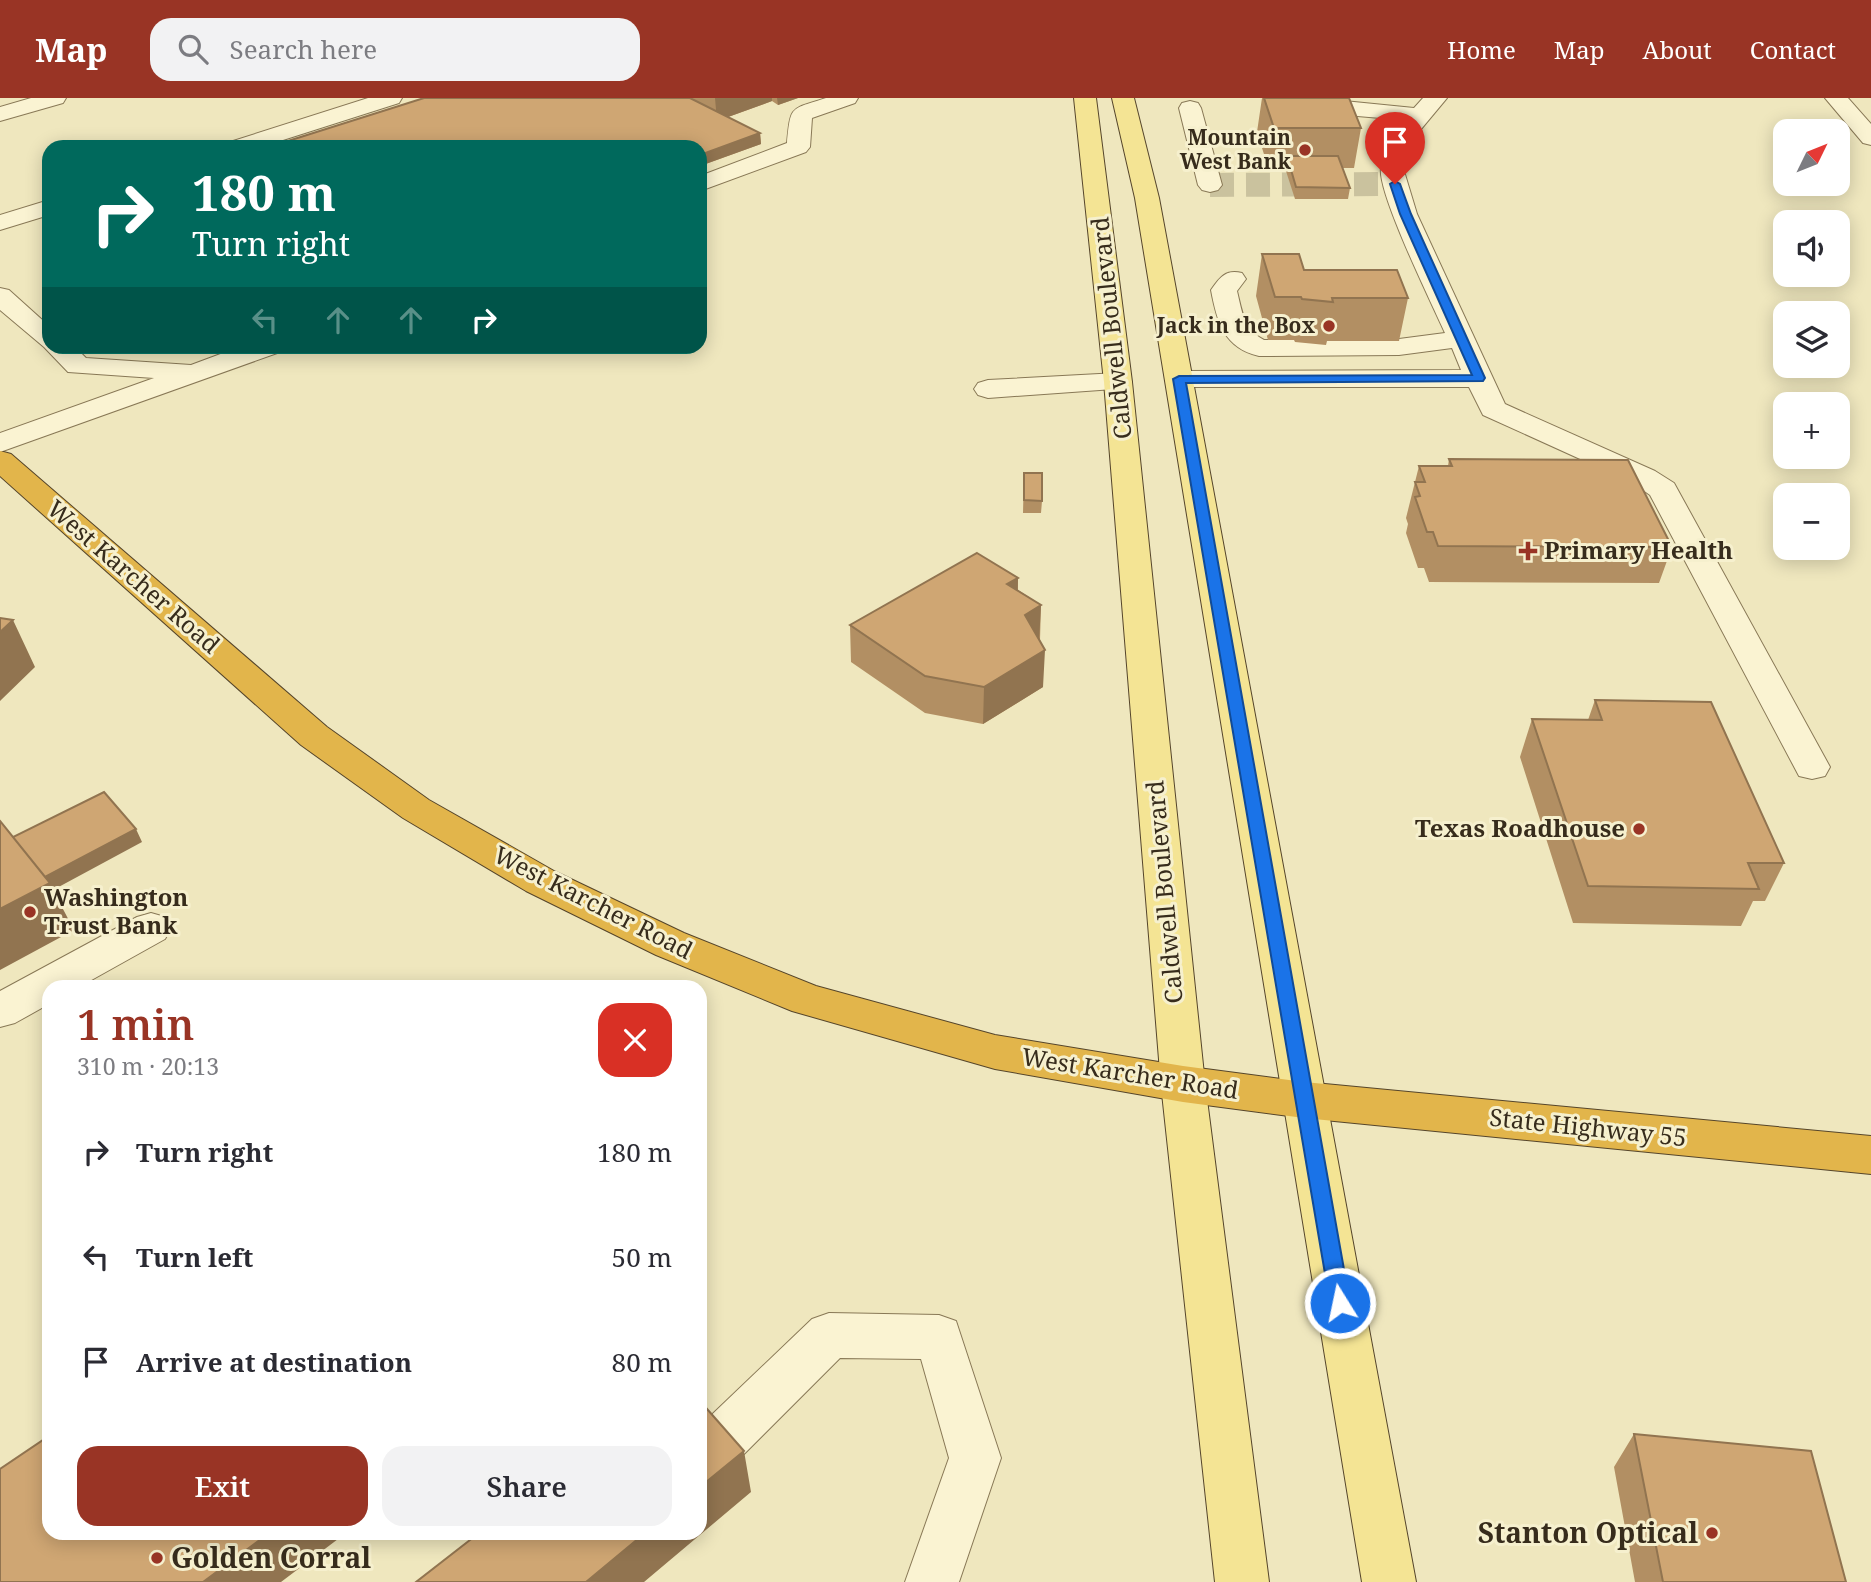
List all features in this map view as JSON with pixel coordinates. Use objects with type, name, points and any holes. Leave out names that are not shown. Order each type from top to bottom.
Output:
[{"type":"highway","name":"West Karcher Road","points":[[0,460],[314,736],[416,809],[540,881],[670,944],[807,1000],[995,1052],[1182,1084],[1304,1100]]},
{"type":"highway","name":"State Highway 55","points":[[1304,1100],[1871,1155]]},
{"type":"main road","name":"Caldwell Boulevard","points":[[1085,98],[1118,382],[1182,1084],[1242,1582]]},
{"type":"main road","name":"Caldwell Boulevard","points":[[1123,98],[1147,198],[1389,1582]]},
{"type":"street","points":[[0,114],[55,98]]},
{"type":"street","points":[[260,140],[391,98]]},
{"type":"street","points":[[707,181],[798,147],[802,114],[847,98]]},
{"type":"street","points":[[1388,98],[1426,108]]},
{"type":"street","points":[[1836,98],[1871,138]]},
{"type":"street","points":[[1334,107],[1426,108]]},
{"type":"street","points":[[1190,108],[1210,185]]},
{"type":"street","points":[[1426,108],[1401,140],[1392,171],[1405,214],[1493,409],[1644,477],[1663,490],[1812,767]]},
{"type":"street","points":[[0,223],[42,209]]},
{"type":"street","points":[[1234,279],[1224,290],[1235,334],[1244,342],[1259,348],[1399,347],[1461,339]]},
{"type":"street","points":[[0,296],[42,334]]},
{"type":"street","points":[[65,354],[78,366],[204,371]]},
{"type":"street","points":[[0,443],[249,354]]},
{"type":"street","points":[[1179,379],[1479,378]]},
{"type":"street","points":[[988,389],[1118,382]]},
{"type":"street","points":[[1542,461],[1577,447]]},
{"type":"street","points":[[55,980],[151,928]]},
{"type":"street","points":[[0,1010],[42,987]]},
{"type":"street","points":[[713,1449],[829,1335],[939,1337],[975,1458],[932,1582]]},
{"type":"building","points":[[424,98],[690,98],[760,133],[707,152],[707,140],[291,140]]},
{"type":"building","points":[[1264,98],[1349,98],[1361,128],[1274,128]]},
{"type":"building","points":[[1287,156],[1338,156],[1350,188],[1296,187]]},
{"type":"building","points":[[1262,254],[1299,254],[1304,270],[1397,270],[1408,298],[1332,298],[1333,302],[1301,297],[1275,297]]},
{"type":"building","points":[[1449,459],[1628,460],[1672,547],[1438,546],[1433,532],[1427,532],[1415,497],[1420,496],[1415,482],[1425,482],[1419,466],[1452,466]]},
{"type":"building","points":[[1024,473],[1042,473],[1042,501],[1024,500]]},
{"type":"building","points":[[977,553],[1018,578],[1007,584],[1041,605],[1025,615],[1045,650],[984,687],[925,676],[850,625]]},
{"type":"building","points":[[0,618],[13,620],[0,632]]},
{"type":"building","name":"Texas Roadhouse","points":[[1595,700],[1711,702],[1784,863],[1748,863],[1759,889],[1588,886],[1532,719],[1602,720]]},
{"type":"building","points":[[104,792],[136,829],[45,877],[13,837]]},
{"type":"building","points":[[0,821],[50,883],[0,909]]},
{"type":"building","points":[[707,1409],[744,1451],[707,1481]]},
{"type":"building","name":"Stanton Optical","points":[[1634,1434],[1811,1451],[1846,1582],[1663,1582]]},
{"type":"building","name":"Golden Corral","points":[[42,1441],[42,1540],[260,1540],[203,1582],[0,1582],[0,1469]]},
{"type":"building","points":[[470,1540],[637,1540],[586,1582],[416,1582]]},
{"type":"tunnel","points":[[1210,185],[1395,184]]},
{"type":"place","name":"Mountain West Bank","points":[[1305,150]]},
{"type":"place","name":"Jack in the Box","points":[[1329,326]]},
{"type":"place","name":"Primary Health","points":[[1528,551]]},
{"type":"place","name":"Texas Roadhouse","points":[[1639,829]]},
{"type":"place","name":"Washington Trust Bank","points":[[30,912]]},
{"type":"place","name":"Stanton Optical","points":[[1712,1533]]},
{"type":"place","name":"Golden Corral","points":[[157,1558]]},
{"type":"route","points":[[1340,1303],[1179,379],[1479,378],[1405,214],[1395,184]]}]
